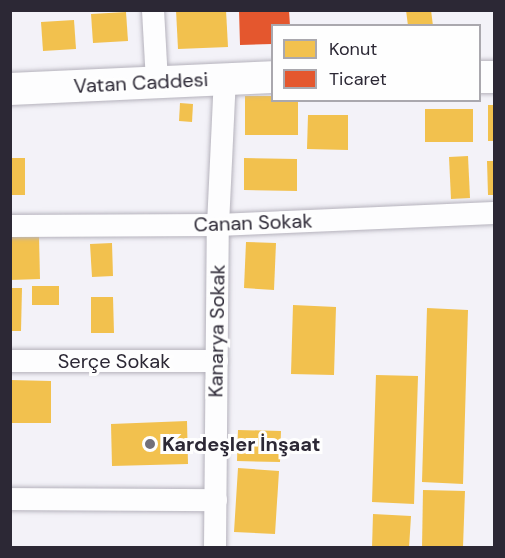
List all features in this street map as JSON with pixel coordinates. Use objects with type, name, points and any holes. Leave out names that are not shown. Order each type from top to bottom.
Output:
[{"type":"street","points":[[153,10],[157,82]]},
{"type":"street","name":"Vatan Caddesi","points":[[10,89],[271,77]]},
{"type":"street","name":"Kanarya Sokak","points":[[215,548],[218,225],[225,79]]},
{"type":"street","name":"Canan Sokak","points":[[10,226],[218,225],[495,213]]},
{"type":"street","name":"Serçe Sokak","points":[[10,361],[217,361]]},
{"type":"street","points":[[10,499],[216,500]]},
{"type":"building: Konut","points":[[176,10],[226,10],[228,47],[178,49]]},
{"type":"building: Konut","points":[[406,10],[431,10],[433,24],[408,24]]},
{"type":"building: Konut","points":[[126,12],[128,41],[93,43],[91,14]]},
{"type":"building: Konut","points":[[74,20],[76,49],[43,51],[41,22]]},
{"type":"building: Konut","points":[[245,96],[271,96],[271,102],[298,102],[298,135],[245,135]]},
{"type":"building: Konut","points":[[180,103],[193,104],[192,122],[179,121]]},
{"type":"building: Konut","points":[[488,105],[494,105],[494,141],[488,141]]},
{"type":"building: Konut","points":[[425,109],[473,109],[473,142],[425,142]]},
{"type":"building: Konut","points":[[308,115],[348,115],[348,150],[307,149]]},
{"type":"building: Konut","points":[[468,156],[470,198],[451,199],[449,157]]},
{"type":"building: Konut","points":[[10,158],[25,158],[25,195],[10,195]]},
{"type":"building: Konut","points":[[244,158],[297,159],[297,191],[244,190]]},
{"type":"building: Konut","points":[[487,161],[494,161],[494,195],[488,195]]},
{"type":"building: Konut","points":[[10,236],[39,236],[40,279],[10,280]]},
{"type":"building: Konut","points":[[246,242],[276,243],[274,290],[244,288]]},
{"type":"building: Konut","points":[[112,243],[113,276],[92,277],[90,244]]},
{"type":"building: Konut","points":[[32,286],[59,286],[59,305],[32,305]]},
{"type":"building: Konut","points":[[10,288],[22,288],[21,331],[10,331]]},
{"type":"building: Konut","points":[[91,297],[113,297],[114,333],[91,333]]},
{"type":"building: Konut","points":[[293,305],[336,307],[334,375],[291,374]]},
{"type":"building: Konut","points":[[427,308],[468,310],[463,484],[422,482]]},
{"type":"building: Konut","points":[[376,375],[418,376],[414,504],[372,502]]},
{"type":"building: Konut","points":[[10,380],[51,381],[51,423],[10,423]]},
{"type":"building: Konut","name":"Kardeşler İnşaat","points":[[187,421],[188,464],[112,466],[111,424]]},
{"type":"building: Konut","points":[[238,430],[281,431],[280,462],[237,461]]},
{"type":"building: Konut","points":[[238,468],[279,471],[275,534],[234,532]]},
{"type":"building: Konut","points":[[423,490],[465,491],[463,547],[422,548]]},
{"type":"building: Konut","points":[[373,514],[411,516],[409,548],[372,548]]},
{"type":"building: Ticaret","points":[[239,10],[289,10],[290,24],[271,24],[271,44],[240,45]]},
{"type":"place","name":"Kardeşler İnşaat","points":[[150,444]]}]
